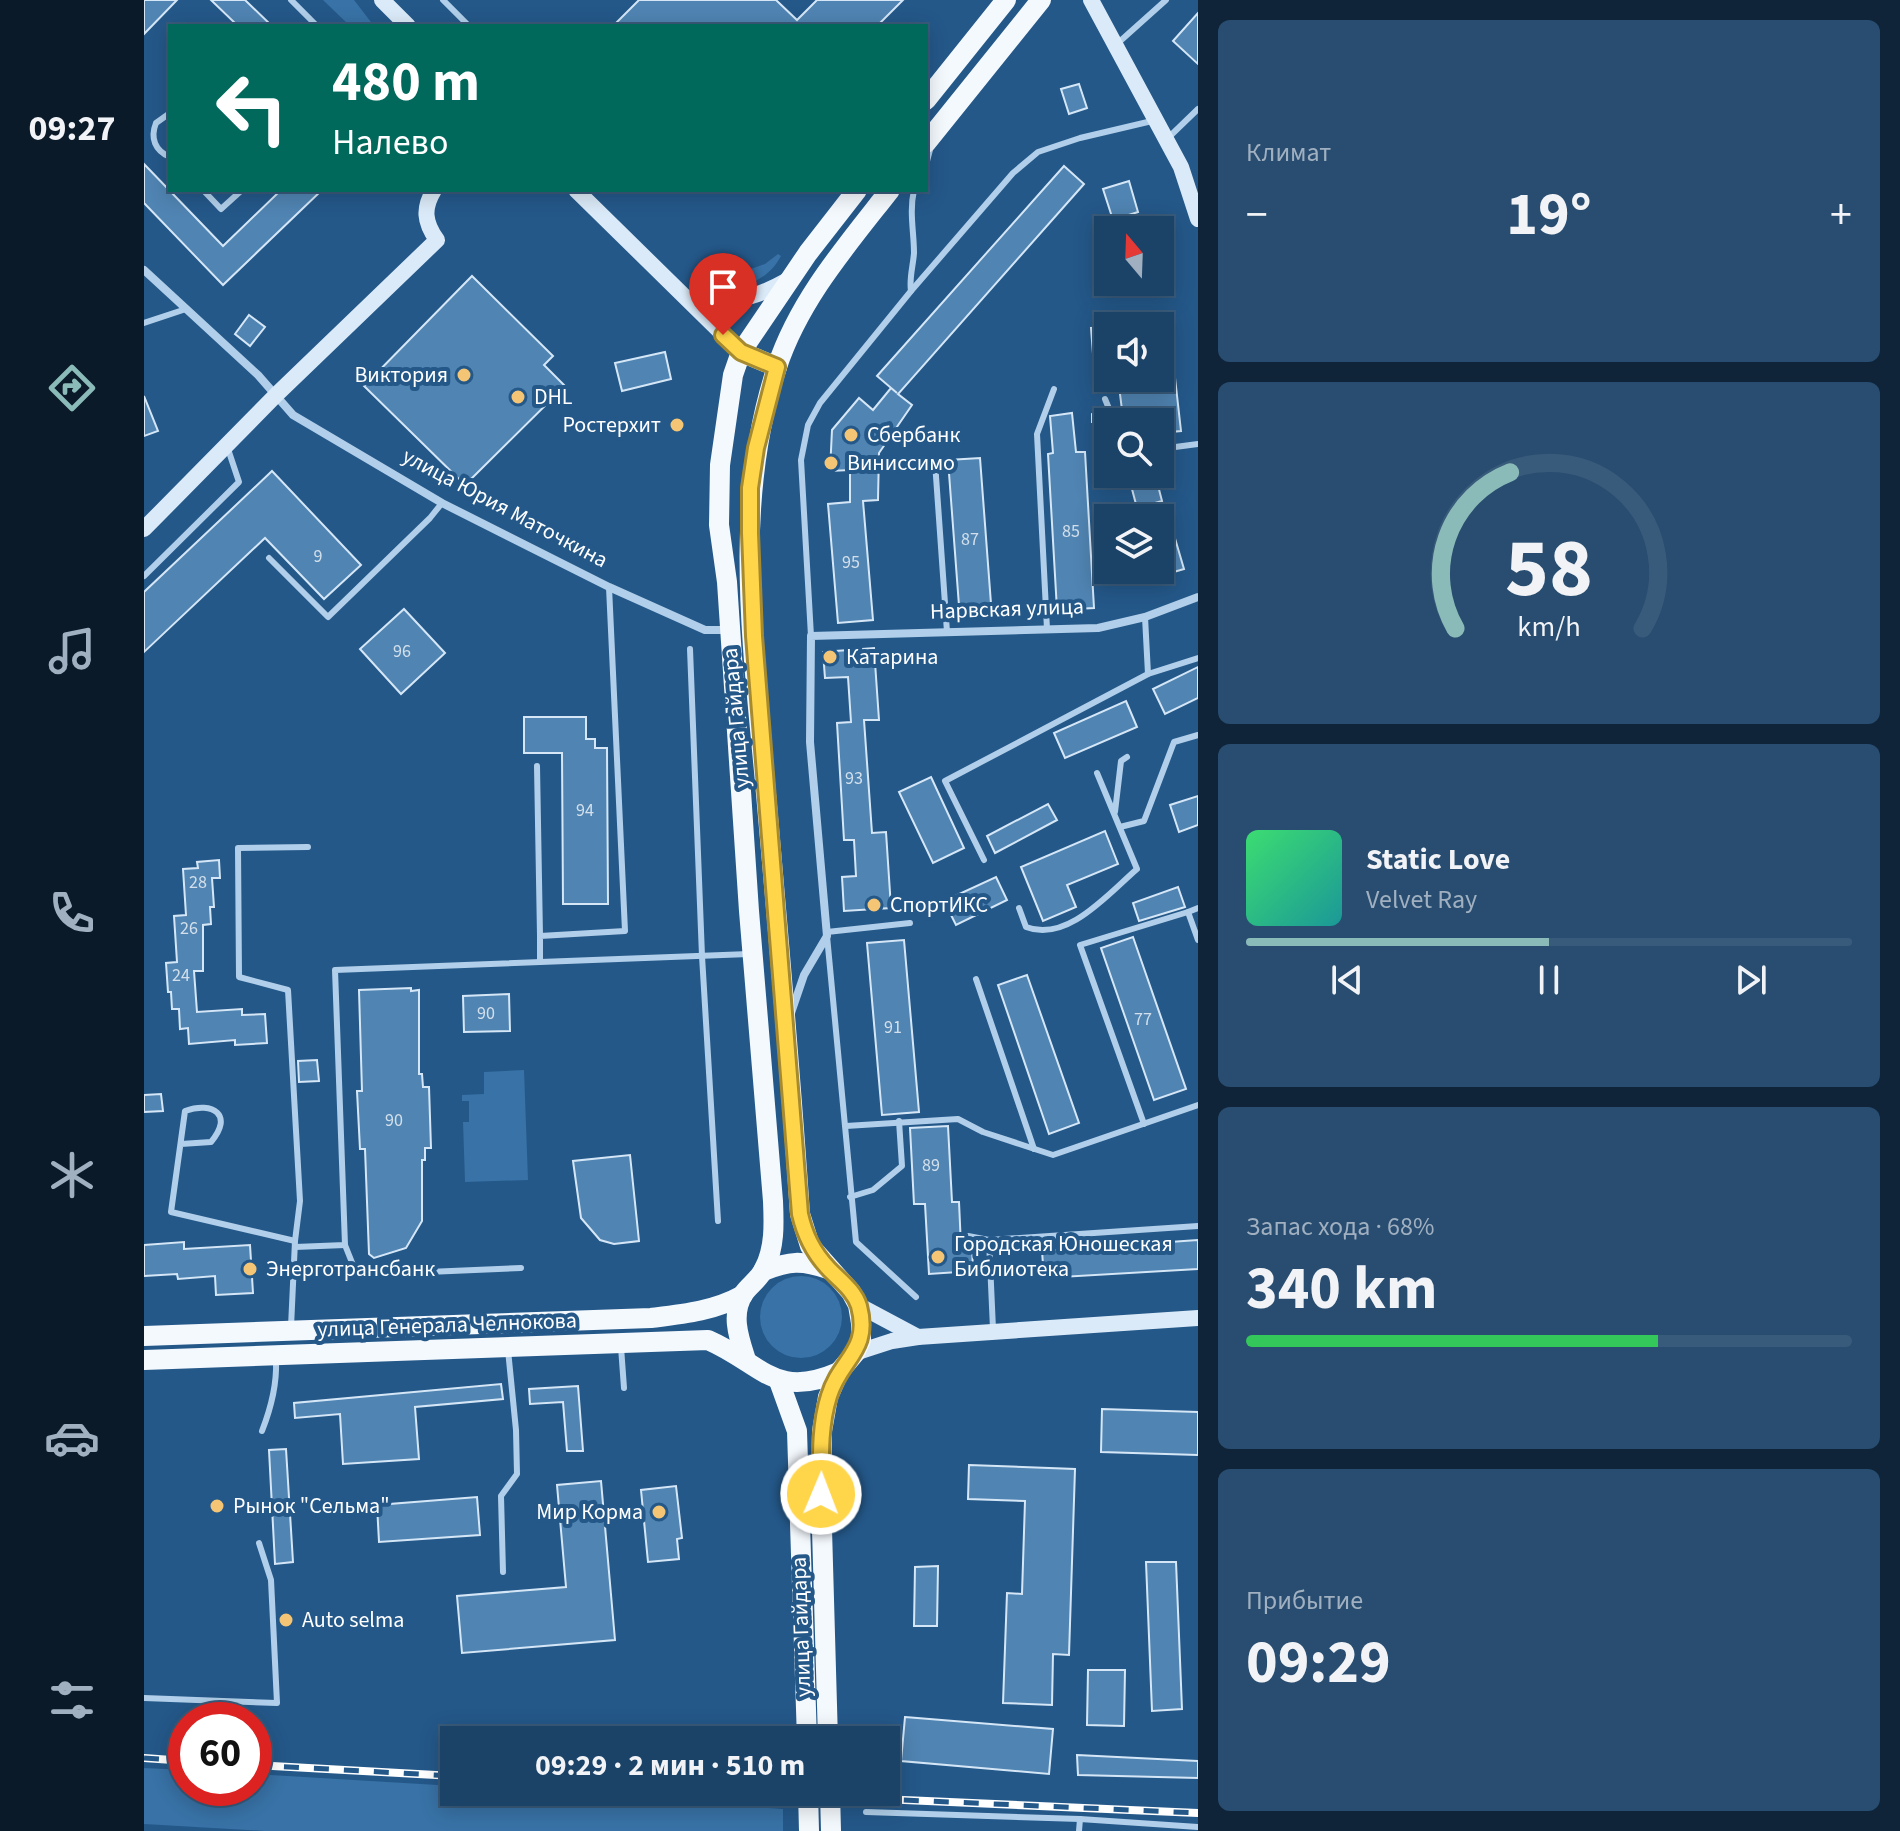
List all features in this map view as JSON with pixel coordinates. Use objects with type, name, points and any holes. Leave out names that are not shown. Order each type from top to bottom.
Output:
[{"type":"main road","points":[[382,0],[406,24]]},
{"type":"main road","points":[[928,98],[1006,0]]},
{"type":"main road","points":[[929,139],[1041,0]]},
{"type":"main road","points":[[1091,0],[1181,167],[1198,219]]},
{"type":"main road","points":[[144,529],[276,395],[437,240],[426,220],[425,205],[433,192]]},
{"type":"main road","points":[[578,192],[741,352],[777,367]]},
{"type":"main road","name":"улица Гайдара","points":[[743,1295],[763,1271],[774,1231],[718,495],[727,412],[733,375],[741,352],[789,280],[855,192]]},
{"type":"main road","name":"улица Гайдара","points":[[858,1305],[851,1292],[810,1246],[800,1214],[755,651],[750,488],[756,448],[777,367],[803,308],[889,192]]},
{"type":"main road","points":[[687,298],[741,301],[789,280]]},
{"type":"main road","points":[[763,1271],[787,1262],[807,1262],[829,1270]]},
{"type":"main road","points":[[743,1295],[736,1312],[738,1334],[746,1360],[760,1372],[779,1381],[816,1382],[839,1372]]},
{"type":"main road","name":"улица Генерала Челнокова","points":[[144,1336],[651,1318],[706,1311],[743,1295]]},
{"type":"main road","points":[[858,1305],[918,1337]]},
{"type":"main road","points":[[855,1353],[861,1340],[858,1305]]},
{"type":"main road","points":[[855,1353],[892,1341],[918,1337],[1198,1318]]},
{"type":"main road","name":"улица Генерала Челнокова","points":[[144,1360],[708,1340],[746,1360]]},
{"type":"main road","name":"улица Гайдара","points":[[828,1726],[822,1431],[828,1397],[839,1372],[855,1353]]},
{"type":"main road","name":"улица Гайдара","points":[[779,1381],[797,1431],[807,1726]]},
{"type":"main road","points":[[808,1806],[809,1831]]},
{"type":"main road","points":[[830,1806],[831,1831]]},
{"type":"street","name":"улица Юрия Маточкина","points":[[144,270],[276,395],[293,415],[442,503],[609,587],[705,630],[729,630]]},
{"type":"street","name":"Нарвская улица","points":[[811,636],[1098,628],[1145,617],[1198,597]]},
{"type":"street","points":[[785,1033],[804,975],[827,934],[810,742],[811,636]]},
{"type":"lane","points":[[291,0],[315,24]]},
{"type":"lane","points":[[443,0],[467,24]]},
{"type":"lane","points":[[1116,46],[1166,0]]},
{"type":"lane","points":[[1166,141],[1198,109]]},
{"type":"lane","points":[[168,114],[156,123],[153,138],[160,151],[168,156]]},
{"type":"lane","points":[[811,636],[801,460],[808,425],[820,403],[1013,173],[1038,152],[1080,138],[1156,120]]},
{"type":"lane","points":[[928,161],[929,139]]},
{"type":"lane","points":[[205,192],[221,209],[240,192]]},
{"type":"lane","points":[[911,291],[914,192]]},
{"type":"lane","points":[[144,323],[186,309]]},
{"type":"lane","points":[[1047,629],[1037,434],[1054,389]]},
{"type":"lane","points":[[1105,399],[1109,408]]},
{"type":"lane","points":[[1174,447],[1198,444]]},
{"type":"lane","points":[[144,576],[239,482],[227,445]]},
{"type":"lane","points":[[935,462],[947,632]]},
{"type":"lane","points":[[269,558],[328,617],[442,503]]},
{"type":"lane","points":[[540,936],[625,931],[609,587]]},
{"type":"lane","points":[[1145,617],[1148,674]]},
{"type":"lane","points":[[690,649],[702,956],[718,1221]]},
{"type":"lane","points":[[984,860],[945,781],[1148,674],[1198,658]]},
{"type":"lane","points":[[1120,827],[1144,821],[1174,742],[1198,735]]},
{"type":"lane","points":[[1115,815],[1121,761],[1127,757]]},
{"type":"lane","points":[[537,766],[540,962]]},
{"type":"lane","points":[[1019,908],[1026,927],[1041,933],[1074,922],[1137,869],[1097,773]]},
{"type":"lane","points":[[291,1330],[300,1201],[288,990],[239,977],[238,848],[308,847]]},
{"type":"lane","points":[[1144,1124],[1080,945],[1198,908]]},
{"type":"lane","points":[[1188,912],[1198,940]]},
{"type":"lane","points":[[910,923],[827,934],[856,1242],[916,1297]]},
{"type":"lane","points":[[521,1268],[357,1275],[345,1245],[335,970],[752,954]]},
{"type":"lane","points":[[976,979],[1034,1149]]},
{"type":"lane","points":[[846,1126],[958,1119],[983,1132],[1053,1155],[1198,1105]]},
{"type":"lane","points":[[181,1144],[211,1142],[221,1124],[219,1113],[214,1108],[198,1106],[185,1111],[171,1212],[295,1244],[345,1245]]},
{"type":"lane","points":[[850,1197],[873,1190],[902,1166],[899,1121]]},
{"type":"lane","points":[[968,1236],[989,1240],[1198,1226]]},
{"type":"lane","points":[[989,1240],[993,1333]]},
{"type":"lane","points":[[621,1344],[624,1388]]},
{"type":"lane","points":[[503,1572],[501,1496],[517,1474],[508,1347]]},
{"type":"lane","points":[[262,1431],[277,1378],[276,1355]]},
{"type":"lane","points":[[144,1698],[277,1703],[271,1580],[259,1543]]},
{"type":"lane","points":[[866,1812],[1080,1819],[1198,1827]]},
{"type":"lane","points":[[1079,1831],[1080,1819]]},
{"type":"shaded area","points":[[323,0],[354,0],[372,24],[348,24]]},
{"type":"shaded area","points":[[778,254],[781,256],[769,272],[740,286],[737,274],[765,264]]},
{"type":"shaded area","points":[[524,1070],[528,1180],[465,1182],[463,1122],[469,1122],[469,1101],[462,1101],[462,1095],[484,1094],[484,1072]]},
{"type":"shaded area","points":[[793,1276],[809,1276],[824,1283],[835,1294],[842,1317],[839,1333],[830,1346],[809,1358],[793,1358],[778,1351],[767,1340],[760,1325],[760,1309],[767,1294],[778,1283]]},
{"type":"shaded area","points":[[144,1768],[168,1769],[168,1806],[272,1806],[272,1775],[440,1785],[440,1806],[741,1806],[783,1809],[783,1831],[265,1831],[144,1824]]},
{"type":"building","points":[[144,0],[177,0],[144,34]]},
{"type":"building","points":[[211,0],[245,0],[270,24],[236,24]]},
{"type":"building","points":[[639,0],[776,0],[797,20],[817,0],[903,0],[879,24],[615,24]]},
{"type":"building","points":[[1198,13],[1198,64],[1173,41]]},
{"type":"building","points":[[1079,84],[1087,108],[1069,114],[1061,89]]},
{"type":"building","points":[[144,164],[223,246],[279,192],[320,192],[223,285],[144,203]]},
{"type":"building","points":[[1064,166],[1084,184],[898,394],[912,405],[879,453],[878,500],[863,501],[873,620],[838,623],[828,504],[850,502],[850,470],[830,471],[832,430],[859,398],[873,410],[891,388],[897,393],[877,376]]},
{"type":"building","points":[[1129,181],[1138,212],[1112,216],[1103,189]]},
{"type":"building","name":"Виктория","points":[[472,276],[553,356],[544,365],[565,386],[465,485],[364,386]]},
{"type":"building","points":[[249,315],[265,327],[250,346],[235,334]]},
{"type":"building","points":[[1091,328],[1094,328],[1094,367]]},
{"type":"building","points":[[665,352],[671,379],[622,391],[615,363]]},
{"type":"building","points":[[1174,369],[1181,431],[1174,432],[1174,408],[1122,408],[1120,392],[1174,392]]},
{"type":"building","points":[[144,396],[158,431],[144,436]]},
{"type":"building","points":[[1072,413],[1076,452],[1085,452],[1094,608],[1057,610],[1048,454],[1053,453],[1050,416]]},
{"type":"building","points":[[980,458],[992,617],[960,619],[948,460]]},
{"type":"building","points":[[272,471],[361,565],[324,599],[265,538],[144,652],[144,592]]},
{"type":"building","points":[[1132,488],[1159,488],[1162,501],[1136,504]]},
{"type":"building","points":[[1174,535],[1184,569],[1174,572]]},
{"type":"building","points":[[404,609],[445,653],[401,694],[360,649]]},
{"type":"building","points":[[874,648],[879,720],[864,720],[872,833],[886,832],[891,908],[844,911],[842,877],[856,876],[854,840],[844,840],[837,723],[851,722],[848,677],[825,678],[823,652]]},
{"type":"building","points":[[1198,667],[1198,698],[1165,714],[1153,689]]},
{"type":"building","points":[[1126,701],[1137,727],[1065,758],[1054,733]]},
{"type":"building","points":[[524,717],[586,717],[586,739],[595,739],[595,748],[607,748],[608,904],[563,904],[562,753],[524,753]]},
{"type":"building","points":[[931,777],[964,848],[933,863],[899,792]]},
{"type":"building","points":[[1198,796],[1198,825],[1179,832],[1170,805]]},
{"type":"building","points":[[1048,804],[1057,820],[995,853],[987,836]]},
{"type":"building","points":[[1105,831],[1118,864],[1067,885],[1076,907],[1043,921],[1021,867]]},
{"type":"building","points":[[219,860],[220,878],[212,878],[214,907],[210,907],[211,924],[203,925],[203,971],[194,971],[197,1012],[242,1009],[242,1015],[265,1014],[267,1043],[235,1045],[235,1040],[189,1044],[188,1028],[180,1029],[179,1009],[172,1009],[166,963],[177,962],[174,916],[186,915],[183,869],[198,868],[197,862]]},
{"type":"building","points":[[996,877],[1007,900],[956,925],[944,901]]},
{"type":"building","points":[[1178,887],[1185,907],[1139,921],[1133,903]]},
{"type":"building","points":[[1133,937],[1186,1089],[1154,1100],[1101,948]]},
{"type":"building","points":[[904,940],[919,1112],[882,1115],[867,943]]},
{"type":"building","points":[[1027,975],[1079,1123],[1049,1134],[998,985]]},
{"type":"building","points":[[411,988],[411,991],[419,990],[419,1074],[422,1074],[423,1087],[429,1087],[431,1148],[425,1148],[425,1160],[422,1160],[422,1221],[406,1248],[374,1258],[369,1254],[365,1149],[360,1149],[357,1091],[362,1091],[359,990]]},
{"type":"building","points":[[509,994],[510,1031],[464,1032],[463,996]]},
{"type":"building","points":[[317,1060],[319,1081],[299,1082],[298,1061]]},
{"type":"building","points":[[161,1094],[163,1111],[144,1112],[144,1095]]},
{"type":"building","points":[[948,1126],[952,1202],[959,1202],[961,1246],[972,1245],[973,1271],[929,1274],[925,1204],[914,1204],[910,1128]]},
{"type":"building","points":[[630,1155],[639,1241],[614,1244],[600,1240],[581,1218],[573,1161]]},
{"type":"building","points":[[1198,1240],[1198,1269],[1044,1278],[1042,1251]]},
{"type":"building","points":[[184,1242],[184,1249],[250,1245],[253,1293],[216,1295],[215,1276],[178,1279],[177,1274],[144,1276],[144,1245]]},
{"type":"building","points":[[501,1384],[503,1399],[415,1407],[419,1459],[343,1464],[340,1414],[295,1418],[294,1403]]},
{"type":"building","points":[[578,1386],[583,1451],[567,1451],[563,1402],[530,1404],[529,1389]]},
{"type":"building","points":[[1102,1409],[1198,1412],[1198,1455],[1101,1452]]},
{"type":"building","points":[[286,1449],[293,1562],[275,1564],[269,1450]]},
{"type":"building","points":[[969,1465],[1075,1469],[1069,1655],[1053,1654],[1052,1705],[1003,1703],[1007,1593],[1022,1594],[1025,1501],[968,1499]]},
{"type":"building","points":[[601,1481],[615,1640],[462,1653],[457,1596],[566,1587],[557,1485]]},
{"type":"building","points":[[676,1486],[682,1538],[677,1539],[679,1559],[648,1562],[641,1490]]},
{"type":"building","points":[[477,1497],[480,1535],[379,1542],[377,1505]]},
{"type":"building","points":[[1146,1562],[1176,1562],[1182,1709],[1152,1711]]},
{"type":"building","points":[[938,1566],[937,1626],[914,1626],[915,1567]]},
{"type":"building","points":[[1088,1670],[1125,1670],[1124,1726],[1087,1725]]},
{"type":"building","points":[[905,1717],[1053,1729],[1049,1774],[901,1761]]},
{"type":"building","points":[[1077,1755],[1198,1761],[1198,1778],[1078,1775]]},
{"type":"railway","points":[[144,1758],[168,1760]]},
{"type":"railway","points":[[272,1766],[440,1775]]},
{"type":"railway","points":[[900,1800],[1198,1813]]},
{"type":"place","name":"Виктория","points":[[464,375]]},
{"type":"place","name":"DHL","points":[[518,397]]},
{"type":"place","name":"Ростерхит","points":[[677,425]]},
{"type":"place","name":"Сбербанк","points":[[851,435]]},
{"type":"place","name":"Виниссимо","points":[[831,463]]},
{"type":"place","name":"Катарина","points":[[830,657]]},
{"type":"place","name":"СпортИКС","points":[[874,905]]},
{"type":"place","name":"Городская Юношеская Библиотека","points":[[938,1257]]},
{"type":"place","name":"Энерготрансбанк","points":[[250,1269]]},
{"type":"place","name":"Рынок \"Сельма\"","points":[[217,1506]]},
{"type":"place","name":"Мир Корма","points":[[659,1512]]},
{"type":"place","name":"Auto selma","points":[[286,1620]]},
{"type":"route","points":[[723,335],[741,352],[777,367],[756,448],[750,488],[750,533],[754,636],[800,1214],[810,1246],[851,1292],[858,1305],[861,1323],[861,1340],[855,1353],[839,1372],[828,1397],[822,1431],[821,1494]]}]
